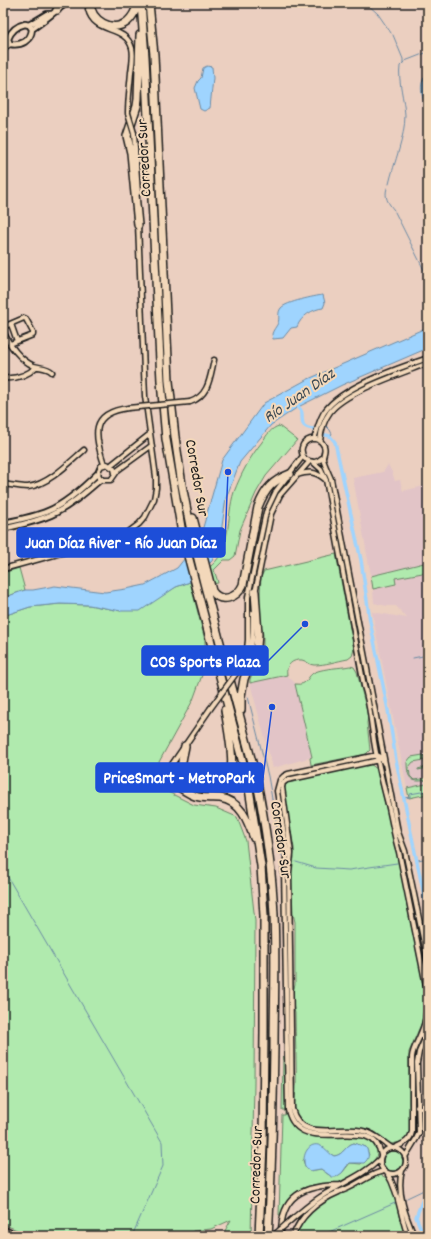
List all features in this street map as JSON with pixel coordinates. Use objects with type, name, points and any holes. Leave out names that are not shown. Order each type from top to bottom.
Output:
[{"type":"highway","points":[[54,12],[62,3]]},
{"type":"highway","points":[[89,3],[92,12],[98,20],[107,25],[115,26],[124,24],[131,19],[140,4]]},
{"type":"highway","name":"Corredor Sur","points":[[149,3],[154,55],[170,381],[175,437],[180,472],[256,777],[263,809],[271,865],[274,916],[272,1143],[268,1236]]},
{"type":"highway","points":[[151,28],[152,3]]},
{"type":"highway","points":[[138,225],[132,153],[127,136],[138,99],[140,4]]},
{"type":"highway","name":"Corredor Sur","points":[[140,4],[145,51],[161,382],[166,439],[182,533],[248,782],[260,858],[264,916],[264,1014],[263,1144],[259,1236]]},
{"type":"highway","points":[[206,581],[218,597],[227,599],[239,592],[243,583],[258,507],[262,496],[271,484],[280,478],[293,474]]},
{"type":"highway","points":[[241,720],[242,687],[257,646],[258,634],[255,592]]},
{"type":"highway","points":[[185,746],[182,768],[185,776],[193,783],[204,788],[212,787],[221,783],[228,777],[232,762],[222,682]]},
{"type":"highway","points":[[164,776],[184,791],[194,796],[222,799],[235,804],[247,818],[260,858]]},
{"type":"street","points":[[3,43],[9,42],[16,45],[24,42],[30,36],[31,27],[47,14],[54,12],[68,3]]},
{"type":"street","points":[[3,569],[116,538],[127,533],[139,524],[145,517],[154,499],[156,488],[156,477],[145,396],[138,225],[138,186],[134,133],[128,113],[132,49],[124,36],[94,22],[88,10],[89,3]]},
{"type":"street","points":[[3,49],[9,42],[11,33],[17,27],[25,24],[31,27]]},
{"type":"street","points":[[3,327],[22,319],[26,319],[33,332],[33,335],[10,344]]},
{"type":"street","points":[[11,324],[17,341]]},
{"type":"street","points":[[3,331],[10,344],[19,355],[36,367],[45,368],[52,372]]},
{"type":"street","points":[[104,464],[96,437],[99,424],[106,414],[114,410],[190,402],[198,399],[203,395],[206,389],[214,360]]},
{"type":"street","points":[[426,361],[428,372]]},
{"type":"street","points":[[314,439],[319,422],[325,411],[342,395],[363,383],[426,361]]},
{"type":"street","points":[[320,441],[324,424],[329,413],[335,406],[349,396],[363,389],[426,361]]},
{"type":"street","points":[[3,378],[17,378],[27,375],[36,367]]},
{"type":"street","points":[[104,464],[111,465],[150,434]]},
{"type":"street","points":[[164,776],[244,662],[252,647],[255,592],[270,514],[280,495],[293,474],[303,456],[302,447],[309,440],[314,439],[320,441],[324,447],[325,450],[322,458],[311,462],[293,474],[276,492],[266,512],[248,597],[248,648],[244,662]]},
{"type":"street","points":[[138,444],[143,452]]},
{"type":"street","points":[[98,473],[101,479],[108,481],[113,478],[115,473],[152,446]]},
{"type":"street","points":[[3,484],[28,487],[43,482],[53,476],[84,450]]},
{"type":"street","points":[[303,456],[321,469],[326,480],[364,686],[372,717],[373,734],[427,990],[428,1004],[424,1041]]},
{"type":"street","points":[[322,458],[331,479],[398,832],[405,851],[428,962]]},
{"type":"street","points":[[3,523],[50,510],[70,497],[98,473],[101,466],[104,464]]},
{"type":"street","points":[[111,465],[114,468],[115,473]]},
{"type":"street","points":[[293,474],[313,472],[326,480]]},
{"type":"street","points":[[3,529],[30,523],[52,515],[75,500],[101,479]]},
{"type":"street","points":[[341,561],[344,554],[344,545]]},
{"type":"street","points":[[341,561],[350,576]]},
{"type":"street","points":[[378,758],[382,746]]},
{"type":"street","points":[[378,758],[386,767]]},
{"type":"street","points":[[378,758],[287,780],[282,787],[291,856],[289,872],[292,1109],[297,1119],[305,1127],[316,1130],[362,1130],[377,1136],[393,1148],[401,1151],[406,1161],[400,1178],[402,1193],[407,1220],[414,1236]]},
{"type":"street","points":[[378,758],[288,774],[280,780],[277,791],[288,854],[284,869],[288,1110],[293,1124],[306,1133],[314,1135],[355,1135],[370,1138],[376,1142],[380,1148],[380,1163],[394,1186],[397,1194],[399,1208],[408,1236]]},
{"type":"street","points":[[416,934],[419,919]]},
{"type":"street","points":[[416,934],[425,947]]},
{"type":"street","points":[[281,1236],[281,1222],[285,1211],[298,1192],[308,1188],[350,1182],[363,1173],[386,1150],[407,1142],[411,1136],[413,1128],[413,1050],[427,1020]]},
{"type":"street","points":[[405,1157],[419,1133],[417,1063],[419,1052],[428,1032]]},
{"type":"street","points":[[412,1100],[414,1105],[418,1108],[428,1109]]},
{"type":"street","points":[[413,1116],[414,1111],[418,1108]]},
{"type":"street","points":[[293,1236],[305,1215],[316,1204],[325,1198],[352,1187],[378,1172],[396,1174],[403,1169]]},
{"type":"street","points":[[273,1236],[314,1200],[341,1184]]},
{"type":"street","points":[[324,1194],[339,1192]]},
{"type":"street","points":[[3,1229],[19,1236]]},
{"type":"shaded area","points":[[388,465],[395,481],[400,480],[403,491],[428,485],[428,562],[371,576],[353,478],[383,472]]},
{"type":"shaded area","points":[[428,572],[428,784],[407,788],[372,612],[407,618],[396,606],[387,606],[374,603],[373,589],[396,585],[395,578]]},
{"type":"shaded area","points":[[287,675],[295,683],[312,757],[273,768],[250,683]]},
{"type":"green space","points":[[279,426],[297,440],[266,476],[256,493],[240,530],[235,556],[230,560],[224,560],[214,570],[218,583],[212,584],[208,568],[216,561],[225,544],[234,492],[246,466],[258,448],[269,432]]},
{"type":"green space","points":[[336,554],[354,649],[352,656],[348,659],[318,665],[312,665],[305,661],[299,660],[290,663],[287,668],[287,675],[250,683],[250,679],[263,650],[263,635],[259,613],[261,577],[264,571]]},
{"type":"green space","points":[[428,562],[428,572],[395,578],[396,584],[373,589],[371,576]]},
{"type":"green space","points":[[19,568],[25,590],[3,598],[3,573]]},
{"type":"green space","points":[[190,582],[205,640],[205,667],[193,700],[148,782],[194,805],[216,808],[237,817],[246,841],[255,921],[251,1236],[222,1236],[231,1220],[211,1229],[193,1231],[188,1236],[31,1236],[3,1224],[3,616],[30,607],[60,604],[89,605],[121,611],[161,596],[176,587]]},
{"type":"green space","points":[[350,666],[354,667],[357,672],[368,716],[367,723],[370,750],[366,754],[311,765],[310,758],[312,757],[295,684],[303,684],[315,672]]},
{"type":"green space","points":[[423,755],[428,759],[428,768],[418,770],[425,767],[424,760],[413,762],[409,767],[410,776],[414,780],[409,776],[407,762],[411,757]]},
{"type":"green space","points":[[370,764],[377,769],[399,862],[425,999],[422,1022],[409,1052],[409,1103],[411,1128],[409,1135],[401,1142],[391,1144],[375,1132],[366,1129],[308,1126],[299,1119],[295,1106],[296,1060],[293,992],[295,985],[295,922],[293,913],[291,870],[294,858],[294,848],[284,789],[292,780]]},
{"type":"green space","points":[[428,778],[428,780],[418,781],[414,780]]},
{"type":"green space","points":[[426,784],[428,794],[409,798],[407,788]]},
{"type":"green space","points":[[283,1056],[285,1057],[286,1106],[289,1119],[292,1124],[302,1133],[310,1136],[357,1136],[365,1138],[372,1142],[376,1147],[376,1158],[356,1177],[349,1180],[337,1183],[313,1185],[297,1191],[286,1204],[281,1215],[279,1215],[282,1115],[285,1115],[285,1110],[282,1110]],"holes":[[[354,1143],[366,1147],[369,1155],[361,1164],[350,1163],[342,1173],[329,1175],[321,1169],[309,1171],[303,1160],[330,1154],[334,1156],[340,1154],[348,1146]]]},
{"type":"green space","points":[[393,1151],[400,1154],[403,1161],[400,1168],[393,1171],[386,1168],[383,1161],[386,1154]]},
{"type":"green space","points":[[381,1175],[390,1180],[399,1216],[407,1236],[295,1236],[300,1225],[308,1214],[322,1202]]},
{"type":"water","points":[[207,66],[212,67],[213,78],[210,108],[204,111],[200,109],[195,88],[201,78],[203,68]]},
{"type":"water","points":[[428,77],[428,132],[426,111],[421,87],[424,78]]},
{"type":"water","points":[[323,295],[325,303],[323,308],[308,314],[301,320],[297,327],[291,328],[283,338],[273,339],[272,334],[278,323],[281,308],[294,302]]},
{"type":"water","name":"Río Juan Díaz","points":[[428,327],[428,348],[342,385],[298,407],[271,425],[240,462],[226,498],[220,540],[212,561],[190,582],[176,587],[140,611],[121,611],[89,605],[60,604],[30,607],[3,616],[3,598],[25,590],[55,586],[105,592],[126,589],[145,585],[177,568],[197,543],[202,531],[222,460],[264,403],[306,380]]},
{"type":"water","points":[[354,1143],[366,1147],[368,1158],[364,1163],[349,1163],[342,1173],[336,1177],[332,1177],[321,1169],[309,1171],[305,1166],[305,1154],[313,1145],[321,1146],[334,1156],[340,1154],[348,1146]]},
{"type":"waterway","points":[[366,3],[378,14],[391,33]]},
{"type":"waterway","points":[[393,35],[403,59],[403,63]]},
{"type":"waterway","points":[[389,184],[405,124],[400,66],[405,61],[428,52]]},
{"type":"waterway","points":[[387,188],[387,200],[394,210]]},
{"type":"waterway","points":[[395,212],[428,278]]},
{"type":"waterway","name":"Río Juan Díaz","points":[[297,405],[302,411],[302,420],[304,425],[307,428],[314,429]]},
{"type":"waterway","points":[[326,426],[332,434],[330,436]]},
{"type":"waterway","points":[[326,435],[330,436],[335,442],[361,560],[370,621],[388,710],[396,760],[428,915]]},
{"type":"waterway","points":[[413,658],[428,655]]},
{"type":"waterway","points":[[248,697],[268,776],[282,856]]},
{"type":"waterway","points":[[404,798],[410,797],[410,794],[427,791]]},
{"type":"waterway","points":[[418,860],[428,858]]},
{"type":"waterway","points":[[296,862],[316,868],[349,870],[397,863]]},
{"type":"waterway","points":[[3,869],[162,1142],[163,1166],[132,1236]]},
{"type":"waterway","points":[[428,1051],[426,1063],[426,1102],[428,1103]]},
{"type":"waterway","points":[[424,1236],[416,1217],[428,1186]]},
{"type":"waterway","points":[[407,1198],[428,1188]]},
{"type":"waterway","points":[[320,1236],[395,1203]]},
{"type":"place","name":"Juan Díaz River - Río Juan Díaz","points":[[228,472]]},
{"type":"place","name":"COS Sports Plaza","points":[[305,624]]},
{"type":"place","name":"PriceSmart - MetroPark","points":[[272,707]]}]
